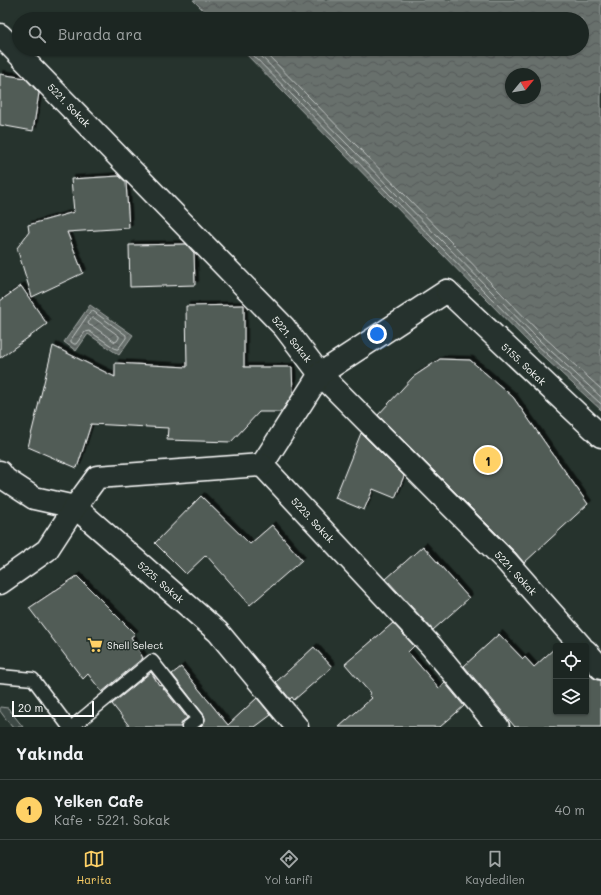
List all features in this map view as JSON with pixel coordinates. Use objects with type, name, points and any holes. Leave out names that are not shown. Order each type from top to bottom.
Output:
[{"type":"street","name":"5221. Sokak","points":[[0,35],[12,47]]},
{"type":"street","name":"5221. Sokak","points":[[20,56],[284,327],[320,374],[507,562],[579,643]]},
{"type":"street","name":"5155. Sokak","points":[[320,374],[447,291],[601,436]]},
{"type":"street","points":[[0,583],[47,550],[97,477],[262,465],[320,374]]},
{"type":"street","name":"5223. Sokak","points":[[262,465],[431,646],[498,727]]},
{"type":"street","name":"5225. Sokak","points":[[0,472],[6,479],[34,498],[75,507],[218,632],[297,727]]},
{"type":"street","points":[[589,654],[601,668]]},
{"type":"lane","points":[[0,676],[33,679],[70,727],[152,661],[198,719],[188,727]]},
{"type":"green space","points":[[0,707],[8,708],[23,727],[12,727],[0,711]]},
{"type":"water","points":[[193,0],[601,0],[601,410],[533,347],[248,56],[589,56],[589,12],[205,12]]},
{"type":"water","points":[[90,305],[133,335],[119,355],[88,334],[76,351],[64,342]]},
{"type":"building","points":[[0,74],[25,78],[39,93],[33,131],[0,125]]},
{"type":"building","points":[[119,176],[126,182],[129,228],[67,232],[83,273],[32,297],[17,248],[29,232],[28,225],[74,212],[71,179]]},
{"type":"building","points":[[186,244],[194,253],[195,285],[130,287],[129,245]]},
{"type":"building","points":[[21,286],[47,324],[0,358],[0,301]]},
{"type":"building","points":[[244,305],[244,367],[292,367],[293,394],[281,412],[259,412],[231,442],[167,440],[168,428],[91,424],[77,468],[28,447],[53,346],[115,377],[115,363],[187,367],[186,306]]},
{"type":"building","points":[[440,359],[470,360],[513,397],[588,504],[524,563],[516,553],[378,415],[413,377]]},
{"type":"building","points":[[361,433],[404,476],[395,498],[373,489],[364,510],[335,498]]},
{"type":"building","points":[[201,496],[250,544],[272,525],[302,560],[250,605],[206,555],[186,574],[155,543]]},
{"type":"building","points":[[423,546],[469,598],[433,630],[386,579]]},
{"type":"building","points":[[77,576],[135,634],[131,637],[143,658],[102,692],[88,674],[83,679],[29,608]]},
{"type":"building","points":[[393,623],[414,646],[408,652],[439,688],[445,683],[464,706],[440,727],[339,727],[372,698],[369,695],[370,693],[345,664]]},
{"type":"building","points":[[499,634],[523,659],[525,657],[534,667],[553,650],[553,715],[589,715],[589,674],[597,680],[601,680],[601,727],[515,727],[464,666]]},
{"type":"building","points":[[314,647],[332,667],[294,700],[292,697],[290,699],[276,682]]},
{"type":"building","points":[[181,667],[228,725],[257,698],[271,715],[255,727],[200,727],[205,721],[204,715],[172,674]]},
{"type":"building","points":[[151,672],[159,685],[160,684],[187,718],[181,724],[181,727],[130,727],[112,704]]},
{"type":"place","name":"Yelken Cafe","points":[[488,460]]},
{"type":"place","name":"Shell Select","points":[[95,645]]}]
